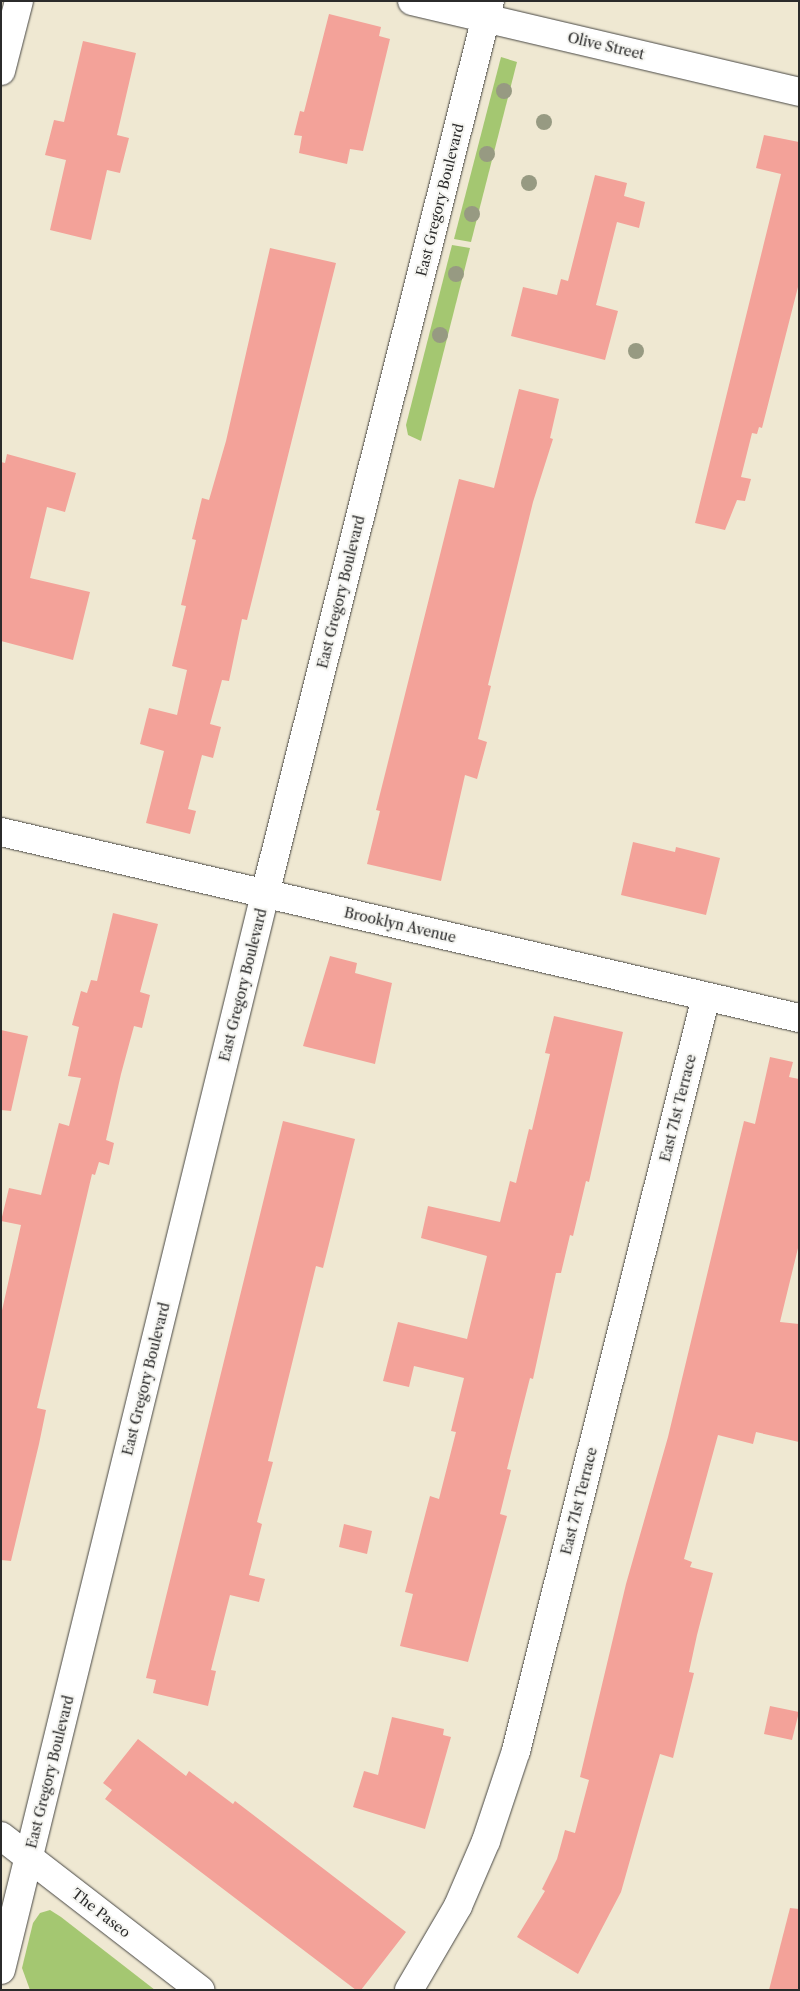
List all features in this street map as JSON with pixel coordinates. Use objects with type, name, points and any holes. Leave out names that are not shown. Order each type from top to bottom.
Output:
[{"type":"street","points":[[1,71],[19,1]]},
{"type":"street","name":"Olive Street","points":[[412,1],[488,10],[799,92]]},
{"type":"street","name":"East Gregory Boulevard","points":[[1,1970],[265,894],[488,10]]},
{"type":"street","name":"Brooklyn Avenue","points":[[1,832],[799,1018]]},
{"type":"street","name":"East 71st Terrace","points":[[410,1990],[458,1906],[486,1841],[516,1751],[706,996]]},
{"type":"street","name":"The Paseo","points":[[1,1836],[200,1990]]},
{"type":"green space","points":[[501,57],[517,62],[471,242],[454,239]]},
{"type":"green space","points":[[452,245],[470,248],[421,441],[408,435],[406,425]]},
{"type":"green space","points":[[50,1910],[155,1990],[30,1990],[22,1968],[33,1923],[40,1913]]},
{"type":"building","points":[[329,14],[381,27],[379,36],[390,39],[363,151],[350,149],[347,164],[299,153],[302,136],[294,135],[300,111],[304,112]]},
{"type":"building","points":[[83,41],[136,53],[117,135],[129,138],[120,173],[107,170],[91,240],[50,230],[66,160],[45,155],[54,120],[64,122]]},
{"type":"building","points":[[764,135],[799,142],[799,283],[762,428],[759,427],[757,434],[752,433],[741,477],[751,479],[745,501],[737,500],[725,530],[695,523],[781,174],[756,168]]},
{"type":"building","points":[[595,175],[627,183],[624,196],[645,202],[639,228],[617,222],[596,305],[618,311],[605,360],[511,336],[523,287],[557,295],[561,279],[568,281]]},
{"type":"building","points":[[270,248],[336,263],[247,620],[242,619],[229,681],[222,680],[210,724],[221,727],[213,758],[202,755],[188,809],[196,811],[190,834],[146,823],[164,751],[140,744],[149,708],[177,715],[187,670],[172,666],[186,606],[181,605],[196,540],[192,539],[202,498],[209,500],[226,441]]},
{"type":"building","points":[[519,389],[559,399],[550,438],[553,439],[533,502],[488,685],[491,686],[478,739],[487,742],[477,779],[465,775],[441,881],[367,864],[380,811],[376,810],[459,479],[494,488]]},
{"type":"building","points":[[7,454],[76,473],[65,512],[47,507],[30,578],[90,592],[73,660],[1,641],[1,462],[5,463]]},
{"type":"building","points":[[633,842],[675,852],[676,847],[720,858],[706,915],[621,895]]},
{"type":"building","points":[[113,913],[158,924],[140,992],[150,995],[142,1028],[134,1026],[121,1074],[106,1140],[114,1143],[109,1165],[99,1162],[95,1175],[92,1174],[37,1408],[46,1410],[39,1444],[11,1561],[1,1560],[1,1315],[21,1225],[1,1221],[9,1188],[41,1195],[59,1123],[69,1126],[81,1078],[68,1076],[79,1027],[72,1025],[81,991],[87,993],[91,980],[97,981]]},
{"type":"building","points":[[330,956],[357,963],[355,973],[392,983],[375,1064],[303,1046]]},
{"type":"building","points":[[554,1016],[623,1032],[589,1182],[586,1181],[573,1236],[570,1235],[561,1273],[556,1273],[533,1379],[530,1378],[507,1469],[511,1470],[500,1514],[507,1516],[468,1662],[400,1646],[413,1594],[405,1592],[430,1496],[439,1499],[456,1432],[451,1431],[464,1378],[414,1366],[409,1387],[383,1381],[398,1322],[467,1339],[487,1256],[421,1238],[428,1206],[500,1222],[510,1181],[516,1183],[529,1129],[532,1130],[550,1054],[545,1053]]},
{"type":"building","points":[[1,1030],[28,1036],[11,1111],[1,1110]]},
{"type":"building","points":[[770,1057],[793,1062],[789,1077],[799,1079],[799,1244],[780,1322],[799,1324],[799,1442],[756,1432],[753,1444],[718,1435],[684,1559],[692,1562],[690,1567],[713,1573],[689,1672],[694,1673],[673,1758],[660,1754],[621,1892],[578,1974],[517,1937],[545,1891],[542,1889],[557,1859],[565,1830],[575,1833],[589,1780],[580,1777],[626,1584],[668,1437],[744,1121],[755,1124]]},
{"type":"building","points":[[283,1121],[355,1139],[323,1268],[316,1266],[268,1461],[273,1462],[257,1522],[262,1524],[249,1575],[265,1579],[259,1602],[230,1595],[211,1670],[216,1671],[208,1706],[153,1693],[156,1680],[146,1678]]},
{"type":"building","points":[[344,1524],[372,1531],[367,1554],[339,1547]]},
{"type":"building","points":[[770,1706],[799,1712],[792,1740],[764,1734]]},
{"type":"building","points":[[392,1717],[444,1729],[443,1735],[451,1737],[425,1829],[353,1807],[364,1771],[378,1775]]},
{"type":"building","points":[[138,1739],[186,1776],[189,1771],[233,1804],[235,1801],[406,1932],[361,1990],[356,1990],[105,1799],[112,1790],[103,1783]]},
{"type":"building","points":[[790,1908],[799,1909],[799,1990],[769,1990]]}]
